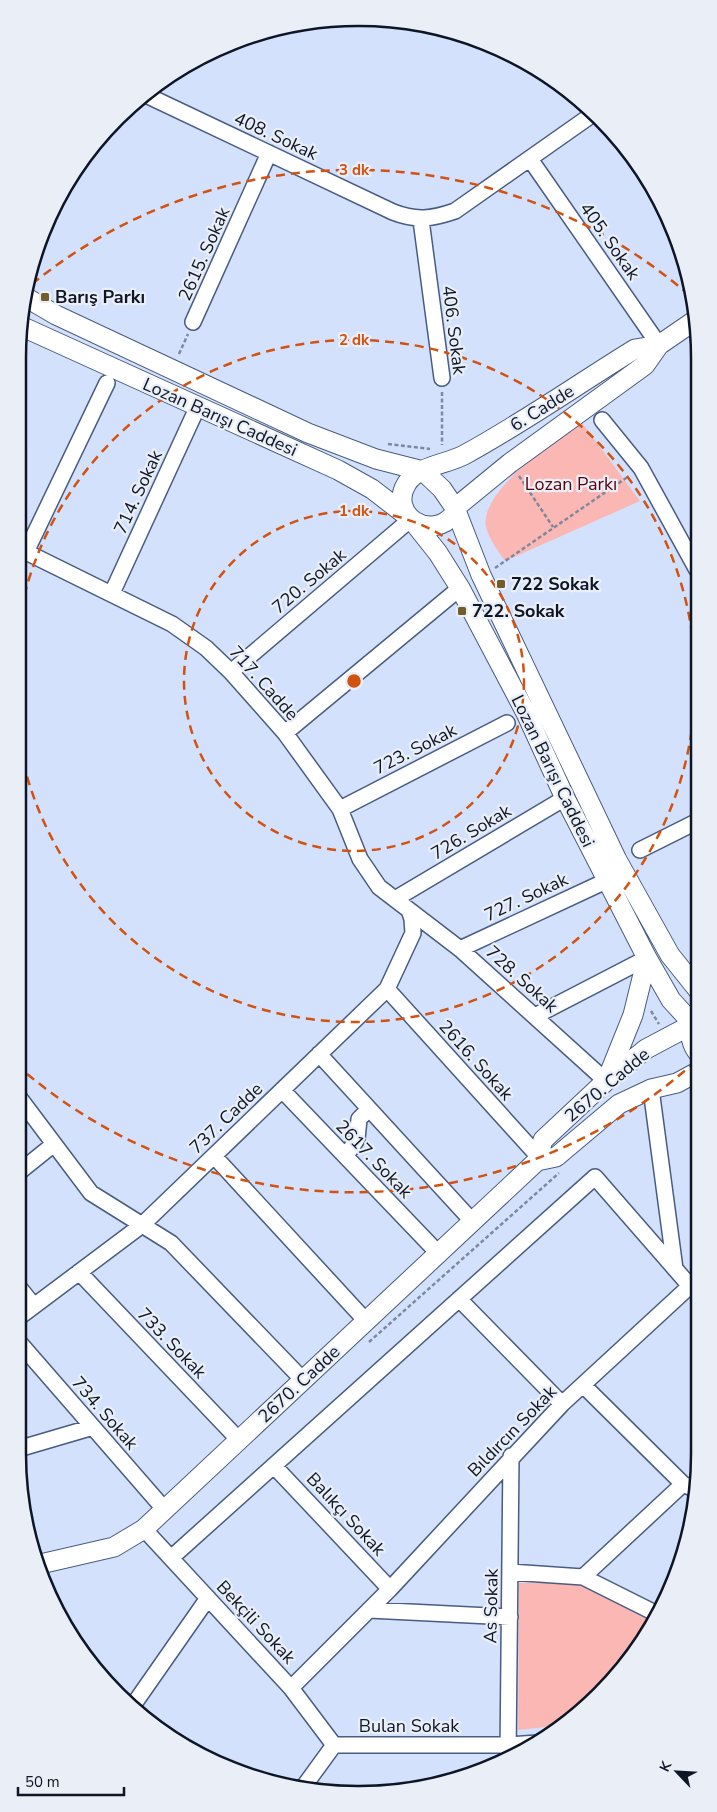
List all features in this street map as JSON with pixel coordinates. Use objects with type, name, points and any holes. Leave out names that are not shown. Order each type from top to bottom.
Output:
[{"type":"main road","name":"Lozan Barışı Caddesi","points":[[32,301],[56,315],[308,433],[376,459],[423,471],[442,489],[456,508],[481,575],[617,860],[670,955],[691,981]]},
{"type":"main road","name":"6. Cadde","points":[[456,508],[510,463],[645,365],[659,346],[689,324]]},
{"type":"main road","name":"Lozan Barışı Caddesi","points":[[28,329],[338,470],[372,489],[411,519],[426,527],[434,527],[450,519],[456,508]]},
{"type":"main road","name":"6. Cadde","points":[[423,471],[462,456],[494,438],[635,348],[659,346]]},
{"type":"main road","name":"Lozan Barışı Caddesi","points":[[423,471],[409,480],[402,496],[406,512],[438,553],[460,588],[526,713],[566,798],[647,958],[671,1000],[691,1016]]},
{"type":"main road","points":[[606,1081],[622,1048],[634,1015],[647,958]]},
{"type":"main road","name":"2670. Cadde","points":[[45,1563],[114,1547],[144,1529],[537,1158],[543,1140],[606,1081],[646,1049],[691,1023]]},
{"type":"main road","name":"2670. Cadde","points":[[537,1158],[556,1157],[620,1104],[651,1089],[677,1083],[691,1075]]},
{"type":"street","name":"408. Sokak","points":[[152,98],[393,212],[421,220]]},
{"type":"street","points":[[421,220],[455,211],[587,118]]},
{"type":"street","name":"2615. Sokak","points":[[194,322],[269,153]]},
{"type":"street","name":"405. Sokak","points":[[530,159],[659,346]]},
{"type":"street","name":"406. Sokak","points":[[421,220],[442,378]]},
{"type":"street","points":[[26,546],[107,383]]},
{"type":"street","name":"714. Sokak","points":[[112,593],[198,406]]},
{"type":"street","points":[[602,420],[641,468],[691,559]]},
{"type":"street","name":"720. Sokak","points":[[231,672],[411,519]]},
{"type":"street","name":"717. Cadde","points":[[26,556],[112,593],[189,634],[231,672],[285,733],[340,809],[360,859],[370,877],[379,888],[409,910]]},
{"type":"street","points":[[285,733],[460,588]]},
{"type":"street","name":"723. Sokak","points":[[340,809],[507,723]]},
{"type":"street","name":"726. Sokak","points":[[395,899],[566,798]]},
{"type":"street","points":[[640,850],[691,824]]},
{"type":"street","name":"727. Sokak","points":[[460,948],[608,880]]},
{"type":"street","name":"728. Sokak","points":[[409,910],[460,948],[606,1081]]},
{"type":"street","name":"737. Cadde","points":[[26,1312],[142,1225],[387,989],[413,933],[409,910]]},
{"type":"street","points":[[535,1016],[647,958]]},
{"type":"street","name":"2616. Sokak","points":[[387,989],[537,1158]]},
{"type":"street","points":[[319,1054],[368,1110],[472,1221]]},
{"type":"street","points":[[651,1089],[675,1269]]},
{"type":"street","name":"2617. Sokak","points":[[282,1090],[438,1253]]},
{"type":"street","points":[[26,1107],[90,1193],[171,1244],[303,1380]]},
{"type":"street","points":[[346,1156],[357,1139],[359,1119],[368,1110]]},
{"type":"street","points":[[26,1166],[54,1144]]},
{"type":"street","points":[[214,1156],[366,1321]]},
{"type":"street","points":[[171,1558],[595,1177],[691,1285]]},
{"type":"street","name":"733. Sokak","points":[[79,1272],[239,1440]]},
{"type":"street","name":"Bıldırcın Sokak","points":[[292,1688],[390,1589],[562,1404],[691,1292]]},
{"type":"street","points":[[26,1296],[34,1306]]},
{"type":"street","points":[[459,1299],[562,1404]]},
{"type":"street","name":"734. Sokak","points":[[26,1350],[165,1510]]},
{"type":"street","points":[[583,1384],[688,1487],[583,1577]]},
{"type":"street","points":[[26,1447],[93,1427]]},
{"type":"street","name":"As Sokak","points":[[508,1749],[512,1456]]},
{"type":"street","name":"Balıkçı Sokak","points":[[274,1466],[390,1589]]},
{"type":"street","name":"Bekçili Sokak","points":[[144,1529],[292,1688],[334,1745]]},
{"type":"street","points":[[510,1572],[583,1577],[651,1611]]},
{"type":"street","points":[[136,1700],[208,1598]]},
{"type":"street","points":[[369,1610],[510,1617]]},
{"type":"street","name":"Bulan Sokak","points":[[307,1782],[334,1745],[505,1751]]},
{"type":"path","name":"2615. Sokak","points":[[173,370],[194,322]]},
{"type":"path","name":"406. Sokak","points":[[442,378],[442,445]]},
{"type":"path","points":[[510,463],[553,527]]},
{"type":"path","points":[[492,570],[641,468]]},
{"type":"path","points":[[368,1344],[563,1169]]},
{"type":"green space","name":"Lozan Parkı","points":[[580,420],[640,501],[505,561],[491,540],[486,527],[487,513],[494,498],[521,468]]},
{"type":"green space","points":[[519,1583],[577,1583],[600,1591],[647,1618],[622,1656],[578,1703],[548,1727],[518,1730]]},
{"type":"place","name":"Barış Parkı","points":[[45,297]]},
{"type":"place","name":"722 Sokak","points":[[501,584]]},
{"type":"place","name":"722. Sokak","points":[[462,611]]}]
